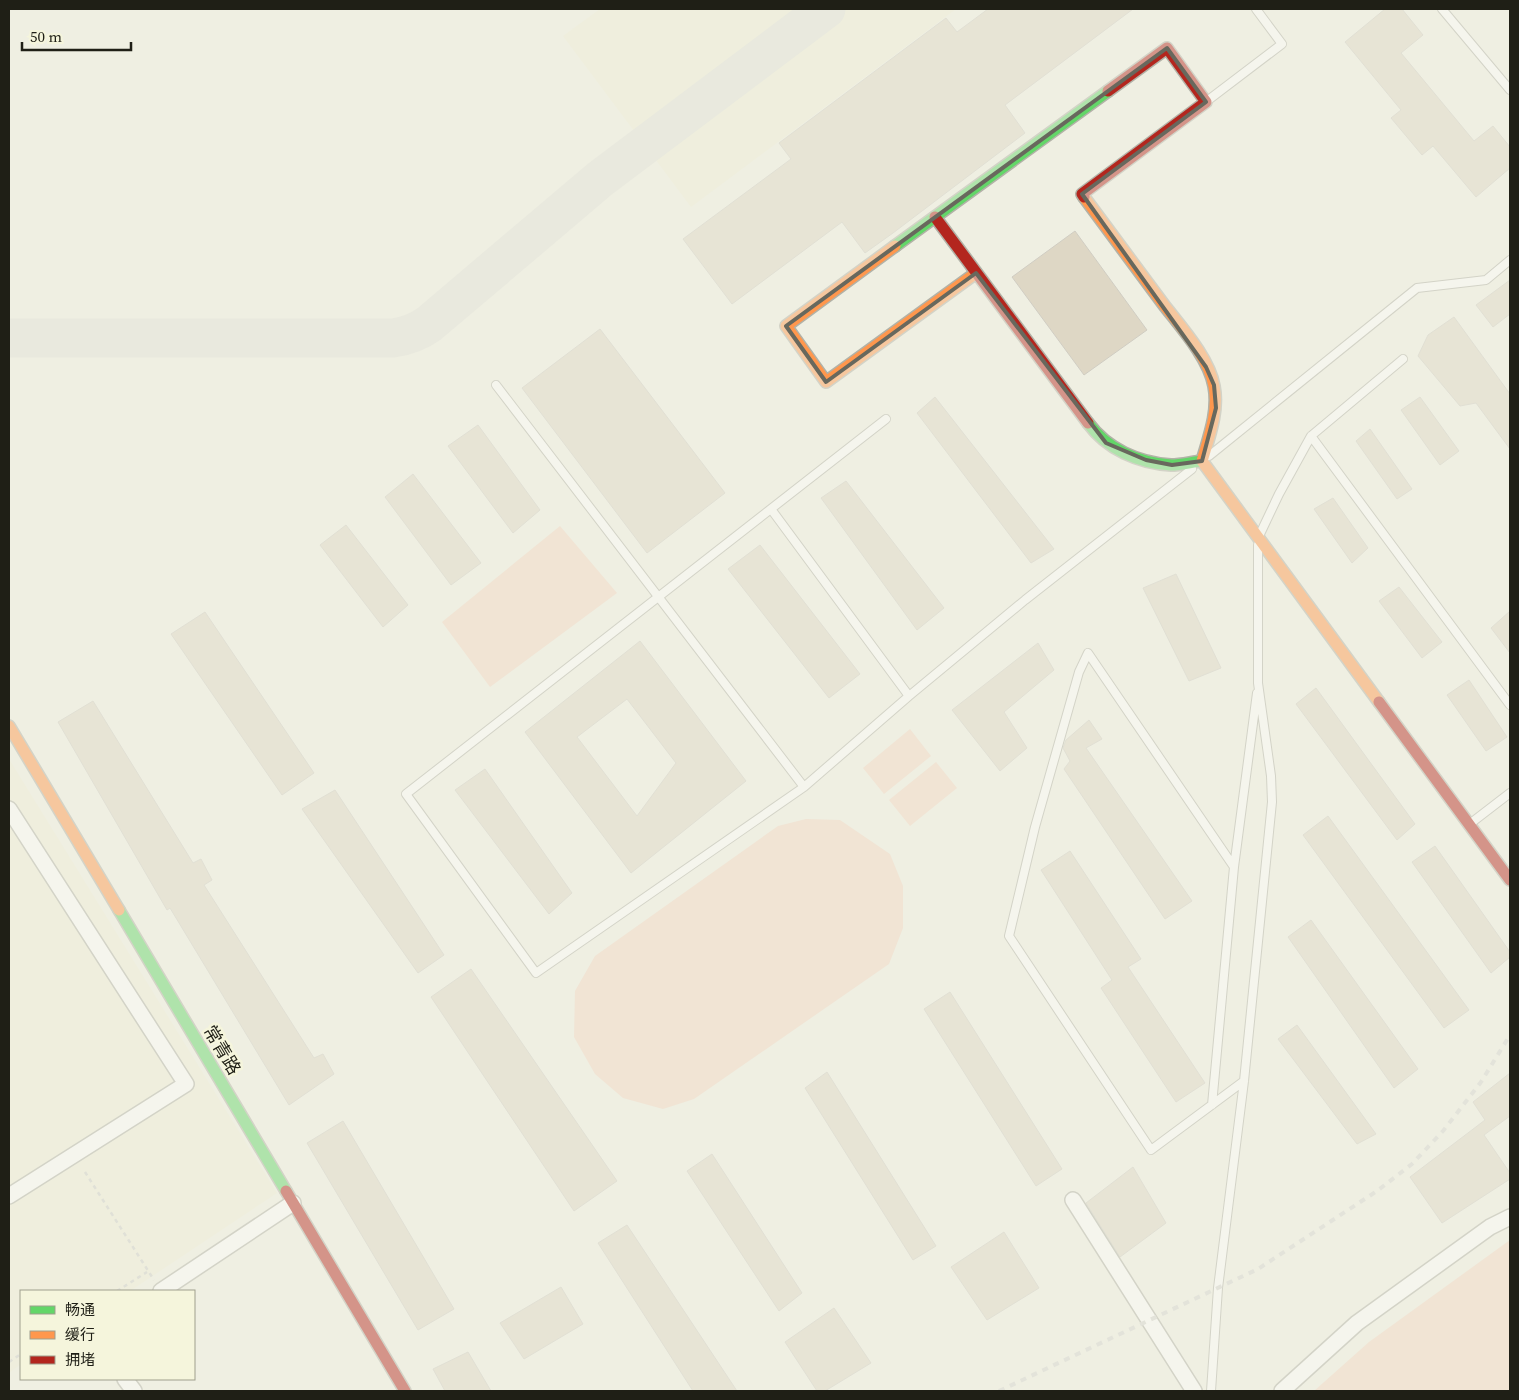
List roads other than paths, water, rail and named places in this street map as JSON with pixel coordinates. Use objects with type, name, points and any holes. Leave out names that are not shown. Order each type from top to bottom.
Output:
[{"type":"street","points":[[976,273],[826,382],[786,326],[1167,48],[1206,102],[1082,194],[1193,344],[1206,367],[1214,385],[1216,408],[1202,462]]},
{"type":"street","points":[[936,217],[1090,426],[1106,443],[1124,454],[1146,460],[1172,465],[1202,462]]},
{"type":"street","points":[[1202,462],[1510,880]]},
{"type":"street","name":"常青路","points":[[9,726],[405,1391]]},
{"type":"street","points":[[9,809],[186,1084],[9,1196]]},
{"type":"street","points":[[1074,1200],[1194,1391]]},
{"type":"street","points":[[162,1290],[293,1202]]},
{"type":"street","points":[[1282,1391],[1357,1323],[1490,1227],[1510,1217]]},
{"type":"street","points":[[126,1380],[134,1391]]},
{"type":"lane","points":[[1206,102],[1282,44],[1256,9]]},
{"type":"lane","points":[[1442,9],[1510,90]]},
{"type":"lane","points":[[886,419],[406,794],[536,973],[804,787],[909,696],[1025,600],[1202,462],[1416,288],[1486,280],[1510,260]]},
{"type":"lane","points":[[1212,1105],[1234,867],[1258,683],[1258,536],[1311,436],[1403,359]]},
{"type":"lane","points":[[496,385],[804,787]]},
{"type":"lane","points":[[1311,436],[1510,705]]},
{"type":"lane","points":[[770,509],[909,696]]},
{"type":"lane","points":[[1234,867],[1088,653],[1080,672],[1035,827],[1009,936],[1151,1150],[1244,1081]]},
{"type":"lane","points":[[1211,1391],[1218,1288],[1244,1081],[1272,802],[1271,776],[1258,683]]},
{"type":"lane","points":[[1469,824],[1510,793]]},
{"type":"railway","points":[[999,1391],[1258,1269],[1377,1191],[1412,1164],[1443,1131],[1481,1082],[1510,1035]]}]
